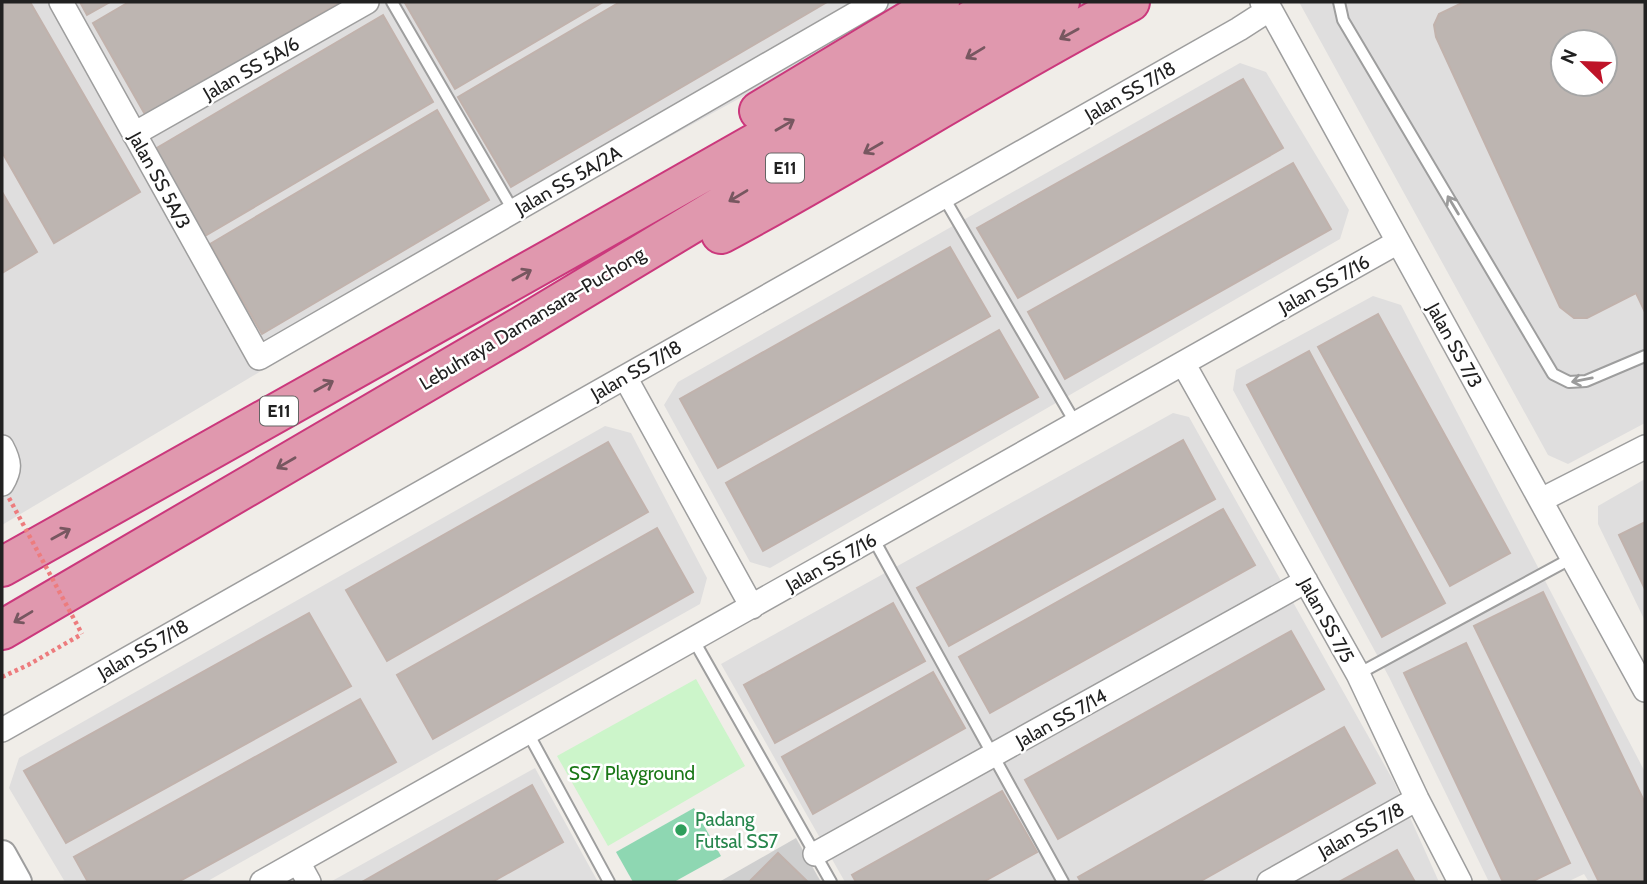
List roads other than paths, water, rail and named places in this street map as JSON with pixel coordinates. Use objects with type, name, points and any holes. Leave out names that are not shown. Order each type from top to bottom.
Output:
[{"type":"highway","points":[[556,256],[639,184],[940,2]]},
{"type":"highway","name":"Lebuhraya Damansara–Puchong","points":[[2,567],[1003,2]]},
{"type":"highway","points":[[515,330],[616,291],[779,204],[1073,32],[1130,2]]},
{"type":"highway","name":"Lebuhraya Damansara–Puchong","points":[[2,630],[515,330],[1057,3]]},
{"type":"street","name":"Jalan SS 5A/3","points":[[61,2],[259,358]]},
{"type":"street","name":"Jalan SS 5A/6","points":[[134,134],[367,2]]},
{"type":"street","name":"Jalan SS 5A/2A","points":[[259,358],[514,212],[865,5]]},
{"type":"street","name":"Jalan SS 7/18","points":[[2,730],[1227,35],[1266,6]]},
{"type":"street","name":"Jalan SS 7/3","points":[[1266,6],[1645,690]]},
{"type":"street","name":"Jalan SS 7/16","points":[[262,882],[303,872],[528,733],[1398,242]]},
{"type":"street","name":"Jalan SS 7/5","points":[[1183,363],[1357,674],[1460,882]]},
{"type":"street","points":[[625,377],[752,607]]},
{"type":"street","points":[[2,447],[9,461],[6,486]]},
{"type":"street","points":[[1541,500],[1645,447]]},
{"type":"street","name":"Jalan SS 7/14","points":[[815,854],[1306,582]]},
{"type":"street","name":"Jalan SS 7/8","points":[[1269,882],[1417,799]]},
{"type":"street","points":[[2,855],[17,882]]},
{"type":"lane","points":[[392,2],[514,212]]},
{"type":"lane","points":[[1339,2],[1343,20],[1553,374],[1569,382],[1586,381],[1645,356]]},
{"type":"lane","points":[[943,196],[1076,424]]},
{"type":"lane","points":[[873,538],[1063,882]]},
{"type":"lane","points":[[1357,674],[1572,558]]},
{"type":"lane","points":[[693,639],[831,882]]},
{"type":"lane","points":[[528,733],[609,882]]},
{"type":"place","name":"Padang Futsal SS7","points":[[681,830]]},
{"type":"park label","name":"SS7 Playground","points":[[632,773]]}]
